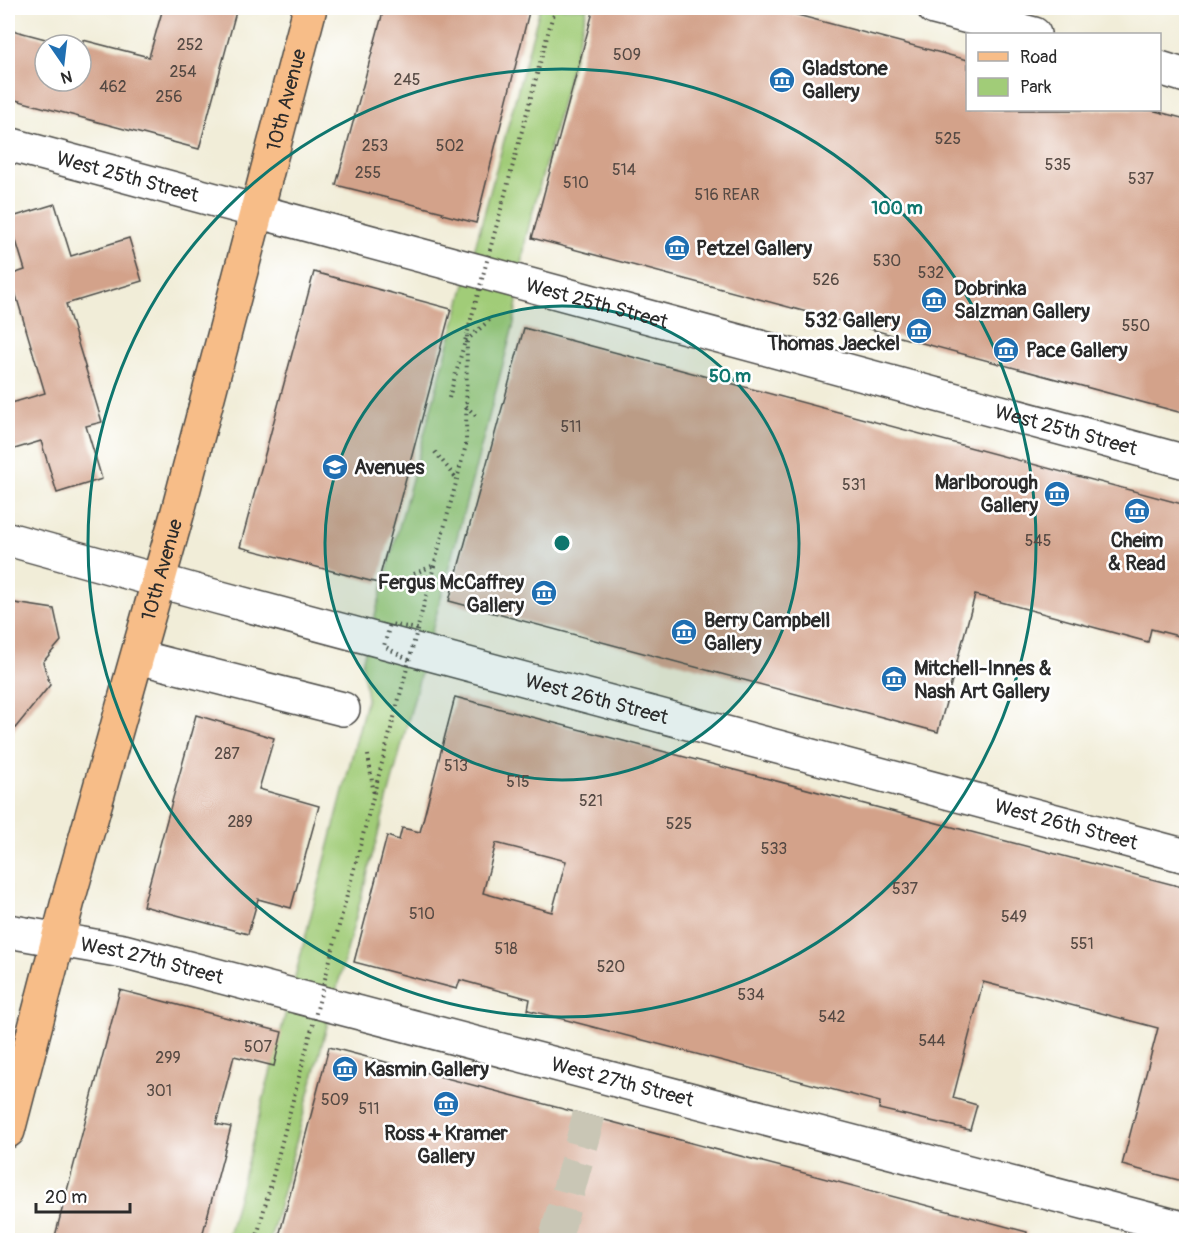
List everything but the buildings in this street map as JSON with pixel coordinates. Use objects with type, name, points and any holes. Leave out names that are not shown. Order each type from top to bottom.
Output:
[{"type":"main road","name":"10th Avenue","points":[[8,1131],[58,940],[138,657],[310,8]]},
{"type":"street","points":[[934,8],[1030,33]]},
{"type":"street","points":[[1161,69],[1186,76]]},
{"type":"street","name":"West 25th Street","points":[[8,144],[1186,462]]},
{"type":"street","name":"West 26th Street","points":[[8,539],[1186,856]]},
{"type":"street","points":[[138,657],[343,709]]},
{"type":"street","name":"West 27th Street","points":[[8,931],[123,951],[1186,1229]]},
{"type":"path","points":[[449,398],[552,18],[559,8]]},
{"type":"path","points":[[466,341],[493,317]]},
{"type":"path","points":[[256,1240],[466,445],[466,334]]},
{"type":"path","points":[[466,406],[476,416]]},
{"type":"path","points":[[435,452],[457,479]]},
{"type":"path","points":[[414,574],[434,565]]},
{"type":"path","points":[[410,660],[384,646],[390,624],[418,629]]},
{"type":"path","points":[[368,755],[374,795]]},
{"type":"green space","points":[[540,8],[587,8],[526,237],[514,323],[270,1240],[227,1240],[367,698],[362,663]]},
{"type":"tunnel","points":[[555,1240],[589,1115]]},
{"type":"place","name":"Gladstone Gallery","points":[[782,80]]},
{"type":"place","name":"Petzel Gallery","points":[[677,248]]},
{"type":"place","name":"Dobrinka Salzman Gallery","points":[[934,300]]},
{"type":"place","name":"532 Gallery Thomas Jaeckel","points":[[919,331]]},
{"type":"place","name":"Pace Gallery","points":[[1006,350]]},
{"type":"place","name":"Avenues","points":[[335,467]]},
{"type":"place","name":"Marlborough Gallery","points":[[1057,494]]},
{"type":"place","name":"Cheim & Read","points":[[1137,511]]},
{"type":"place","name":"Fergus McCaffrey Gallery","points":[[544,593]]},
{"type":"place","name":"Berry Campbell Gallery","points":[[684,632]]},
{"type":"place","name":"Mitchell-Innes & Nash Art Gallery","points":[[894,679]]},
{"type":"place","name":"Kasmin Gallery","points":[[345,1069]]},
{"type":"place","name":"Ross + Kramer Gallery","points":[[446,1104]]}]
